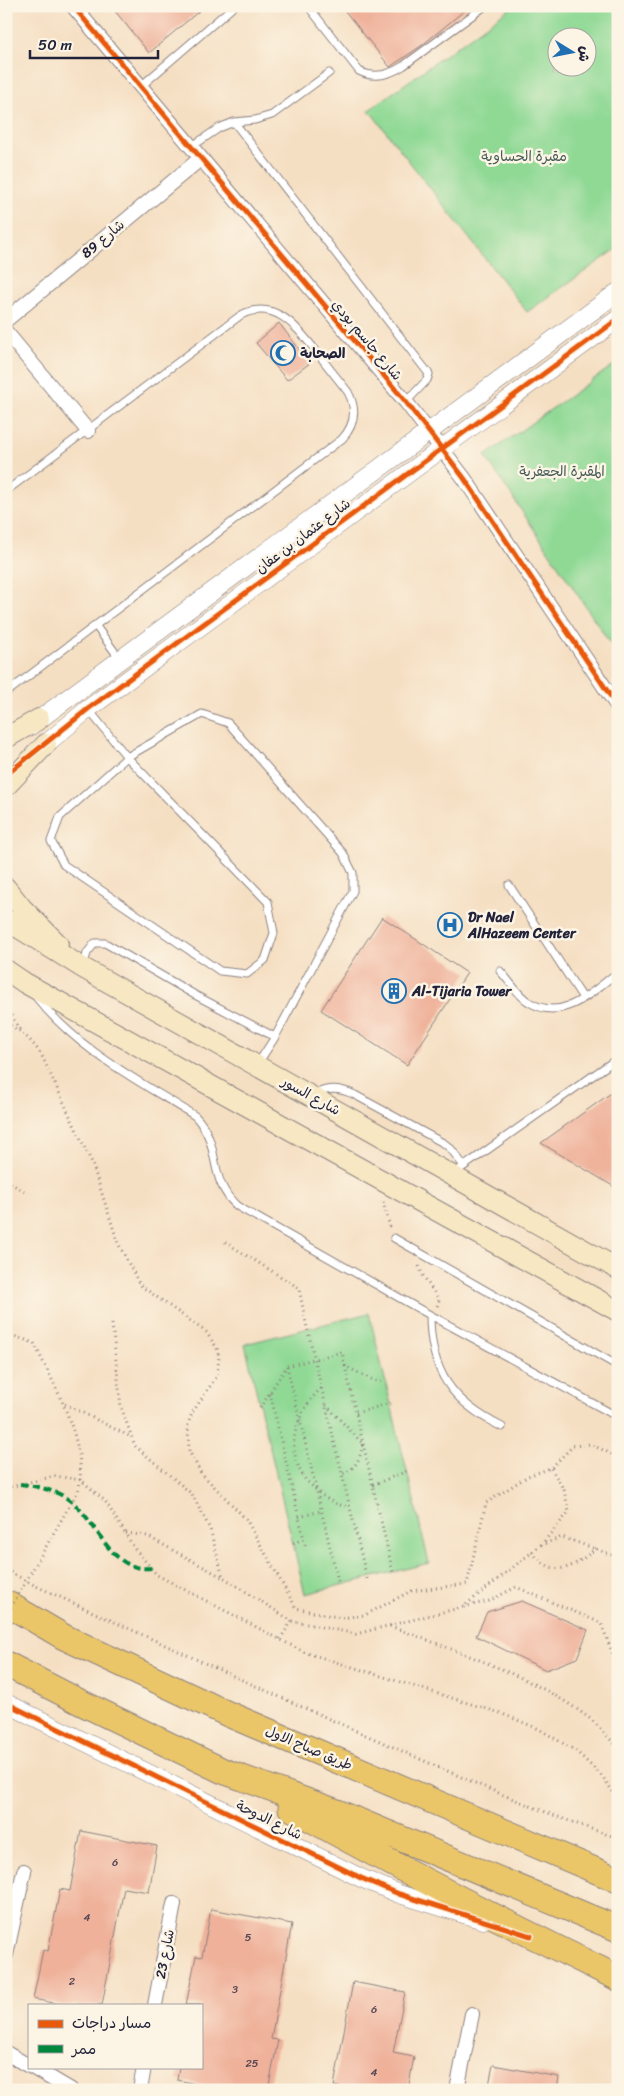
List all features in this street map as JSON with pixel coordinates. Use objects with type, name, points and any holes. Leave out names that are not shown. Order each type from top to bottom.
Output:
[{"type":"highway","name":"طريق صباح الاول","points":[[6,1604],[64,1637],[228,1714],[618,1880]]},
{"type":"highway","points":[[6,1664],[82,1704],[223,1771],[352,1843],[531,1936],[618,1978]]},
{"type":"highway","points":[[223,1771],[337,1812],[618,1929]]},
{"type":"highway","points":[[563,1857],[618,1870]]},
{"type":"main road","points":[[6,738],[39,719]]},
{"type":"main road","points":[[6,786],[46,744]]},
{"type":"main road","points":[[6,888],[22,908],[83,968]]},
{"type":"main road","name":"شارع السور","points":[[6,920],[83,968],[312,1096],[458,1170],[618,1269]]},
{"type":"main road","points":[[6,970],[25,983],[618,1311]]},
{"type":"street","name":"شارع جاسم بودي","points":[[73,6],[406,402],[464,478],[618,707]]},
{"type":"street","name":"شارع 89","points":[[6,320],[200,159]]},
{"type":"street","name":"شارع عثمان بن عفان","points":[[6,743],[618,292]]},
{"type":"street","name":"شارع عثمان بن عفان","points":[[6,775],[88,709],[440,448],[618,319]]},
{"type":"street","points":[[6,332],[88,431]]},
{"type":"street","name":"شارع الدوحة","points":[[6,1703],[361,1878],[400,1894],[531,1936]]},
{"type":"street","points":[[6,1955],[24,1871]]},
{"type":"street","name":"شارع 23","points":[[155,2004],[174,1904]]},
{"type":"street","points":[[457,2090],[472,2014]]},
{"type":"street","points":[[6,2053],[28,2065]]},
{"type":"street","points":[[34,2068],[72,2090]]},
{"type":"street","points":[[140,2090],[144,2068]]},
{"type":"lane","points":[[140,87],[234,6]]},
{"type":"lane","points":[[308,6],[359,71],[379,76],[392,73],[403,66],[485,6]]},
{"type":"lane","points":[[191,147],[219,128],[234,122],[255,120],[272,115],[329,73]]},
{"type":"lane","points":[[234,122],[429,374],[427,380],[406,402]]},
{"type":"lane","points":[[6,491],[241,315],[256,310],[273,312],[294,324],[348,392],[354,411],[351,428],[342,439],[6,693]]},
{"type":"lane","points":[[95,625],[121,659]]},
{"type":"lane","points":[[88,709],[127,757],[268,902],[274,933],[265,960],[247,974],[220,971],[64,865],[51,841],[60,816],[127,757],[202,714],[228,723],[343,853],[353,873],[353,891],[275,1037],[257,1065]]},
{"type":"lane","points":[[509,885],[584,998]]},
{"type":"lane","points":[[83,968],[86,953],[95,943],[105,943],[195,995],[275,1037]]},
{"type":"lane","points":[[500,971],[528,1002],[545,1009],[562,1009],[573,1006],[618,972]]},
{"type":"lane","points":[[25,983],[52,1016],[88,1049],[195,1116],[202,1123],[211,1140],[219,1182],[226,1196],[237,1206],[432,1316],[618,1417]]},
{"type":"lane","points":[[458,1170],[618,1058]]},
{"type":"lane","points":[[394,1238],[618,1366]]},
{"type":"lane","points":[[432,1316],[430,1336],[434,1356],[442,1375],[453,1392],[467,1406],[502,1427]]},
{"type":"path","points":[[6,1008],[20,1030],[32,1041],[41,1054],[92,1163],[118,1243],[140,1285],[206,1332],[217,1348],[219,1358],[217,1376],[192,1413],[187,1438],[189,1451],[201,1473],[246,1519],[296,1608],[341,1618],[365,1615],[411,1591],[467,1584],[486,1503],[528,1476],[551,1468],[568,1449],[578,1444],[596,1445],[618,1457]]},
{"type":"path","points":[[6,1023],[20,1030]]},
{"type":"path","points":[[374,1175],[394,1238]]},
{"type":"path","points":[[6,1181],[28,1193]]},
{"type":"path","points":[[225,1242],[299,1288],[314,1359],[367,1579]]},
{"type":"path","points":[[413,1249],[422,1274],[439,1300],[432,1316]]},
{"type":"path","points":[[112,1324],[121,1407],[135,1446],[192,1494],[210,1529],[223,1577]]},
{"type":"path","points":[[6,1333],[34,1343],[64,1404],[81,1463],[81,1480],[78,1491],[6,1616]]},
{"type":"path","points":[[260,1408],[287,1366],[342,1352],[393,1572]]},
{"type":"path","points":[[287,1366],[339,1586]]},
{"type":"path","points":[[345,1366],[377,1382],[385,1380]]},
{"type":"path","points":[[321,1388],[310,1400],[299,1418],[295,1433],[295,1455],[305,1480],[324,1498],[338,1506],[350,1507]]},
{"type":"path","points":[[270,1392],[306,1548]]},
{"type":"path","points":[[356,1413],[391,1403]]},
{"type":"path","points":[[64,1404],[132,1437]]},
{"type":"path","points":[[325,1404],[364,1444]]},
{"type":"path","points":[[342,1474],[348,1472],[358,1462],[364,1444]]},
{"type":"path","points":[[463,1607],[541,1545],[568,1512],[564,1490],[551,1468]]},
{"type":"path","points":[[373,1485],[407,1471]]},
{"type":"path","points":[[6,1488],[55,1476],[81,1480],[105,1500],[135,1549],[157,1575],[304,1652],[500,1713],[540,1729],[576,1751],[602,1776],[618,1799]]},
{"type":"path","points":[[299,1517],[321,1511]]},
{"type":"path","points":[[125,1533],[147,1536],[223,1577],[292,1621],[356,1634],[489,1601],[516,1587],[601,1623],[618,1668]]},
{"type":"path","points":[[541,1545],[562,1538],[618,1557]]},
{"type":"path","points":[[292,1543],[304,1539]]},
{"type":"path","points":[[532,1552],[545,1565],[563,1570],[573,1566],[596,1548]]},
{"type":"path","points":[[609,1553],[618,1553]]},
{"type":"path","points":[[6,1570],[36,1586],[277,1697],[558,1817],[618,1838]]},
{"type":"path","points":[[280,1639],[292,1621]]},
{"type":"path","points":[[389,1626],[474,1658],[548,1692],[586,1716],[618,1747]]},
{"type":"green space","name":"مقبرة الحساوية","points":[[513,6],[618,6],[618,248],[527,312],[369,110]]},
{"type":"green space","name":"المقبرة الجعفرية","points":[[618,362],[618,655],[485,456]]},
{"type":"green space","points":[[369,1313],[429,1563],[305,1594],[245,1344]]},
{"type":"building","points":[[111,6],[205,6],[149,53]]},
{"type":"building","points":[[341,6],[470,6],[421,46],[390,67]]},
{"type":"building","name":"الصحابة","points":[[279,323],[310,363],[287,380],[256,343]]},
{"type":"building","name":"Al-Tijaria Tower","points":[[382,917],[467,973],[407,1065],[321,1010]]},
{"type":"building","points":[[618,1088],[618,1189],[541,1143]]},
{"type":"building","points":[[522,1601],[588,1630],[577,1658],[546,1670],[476,1636],[487,1612]]},
{"type":"building","points":[[81,1831],[157,1846],[149,1892],[124,1888],[102,2004],[59,2004],[33,1999],[43,1950],[48,1951],[60,1889],[70,1891]]},
{"type":"building","points":[[211,1909],[292,1924],[271,2039],[278,2040],[268,2090],[242,2090],[216,2085],[216,2088],[177,2080],[179,2068],[202,2068],[202,2004],[186,2004],[196,1956],[202,1957]]},
{"type":"building","points":[[353,1982],[405,1992],[393,2053],[414,2057],[408,2090],[353,2090],[334,2086]]},
{"type":"building","points":[[493,2065],[559,2077],[557,2090],[488,2090]]},
{"type":"marked path","points":[[20,1484],[45,1489],[68,1499],[79,1508],[114,1554],[125,1562],[137,1567],[152,1568]]},
{"type":"cycle path","points":[[73,6],[406,402],[464,478],[618,707]]},
{"type":"cycle path","points":[[6,775],[88,709],[618,319]]},
{"type":"cycle path","points":[[6,1703],[361,1878],[399,1894],[531,1936]]},
{"type":"place","name":"الصحابة","points":[[283,353]]},
{"type":"place","name":"Dr Nael AlHazeem Center","points":[[450,925]]},
{"type":"place","name":"Al-Tijaria Tower","points":[[394,991]]}]
